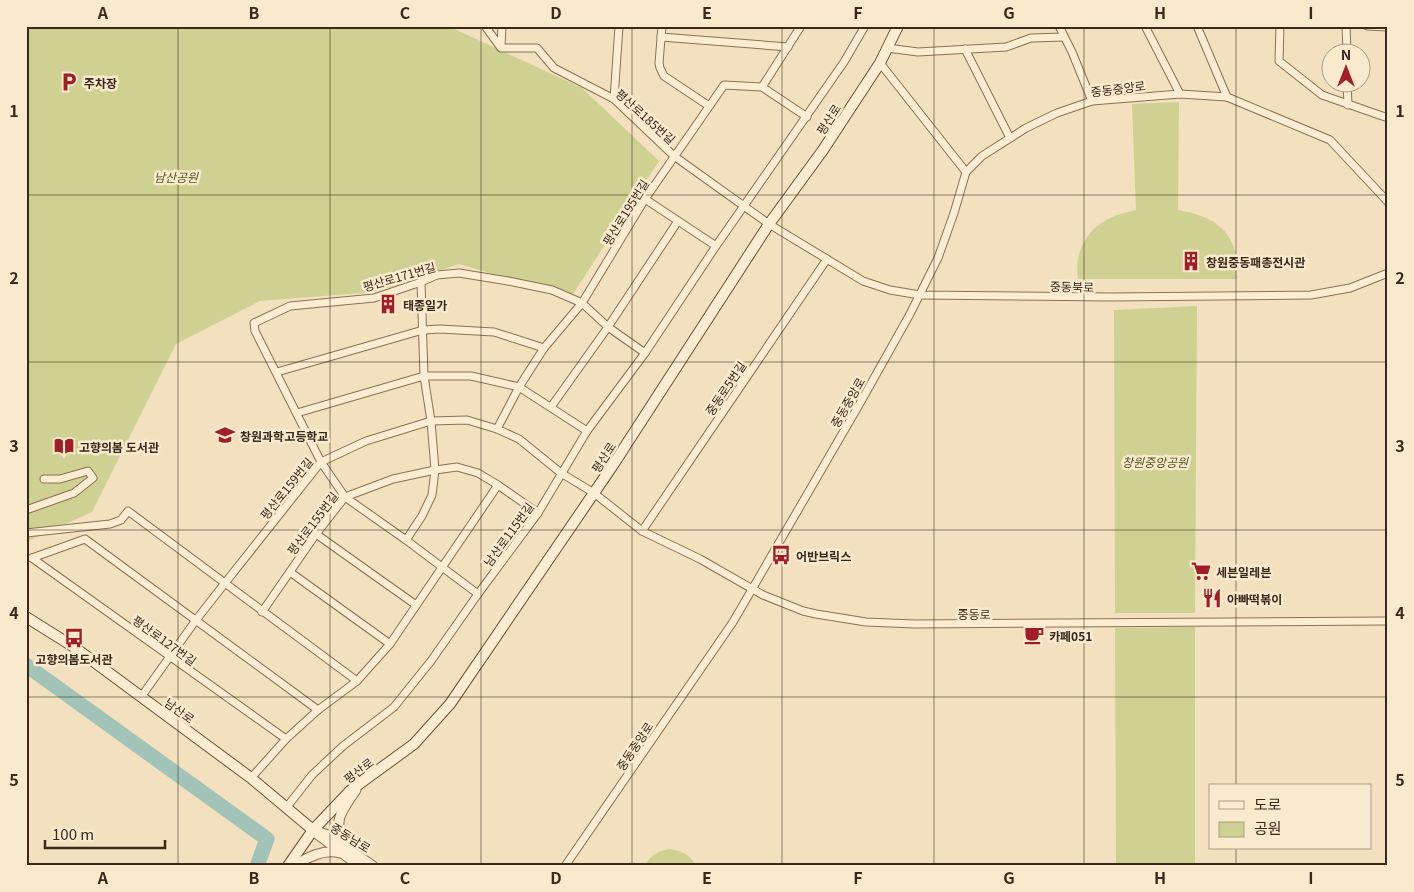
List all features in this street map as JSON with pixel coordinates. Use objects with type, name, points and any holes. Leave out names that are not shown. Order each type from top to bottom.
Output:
[{"type":"main road","name":"평산로","points":[[288,866],[313,830],[351,790],[414,744],[450,704],[594,493],[769,224],[823,150],[880,63],[898,26]]},
{"type":"main road","name":"남산로","points":[[26,617],[74,648],[251,778],[313,830]]},
{"type":"street","points":[[485,26],[501,48]]},
{"type":"street","points":[[501,48],[502,26]]},
{"type":"street","points":[[614,99],[619,26]]},
{"type":"street","points":[[662,26],[659,62],[664,76],[709,106]]},
{"type":"street","points":[[801,26],[762,87],[807,117]]},
{"type":"street","name":"남산로115번길","points":[[286,808],[312,775],[343,746],[394,707],[431,661],[538,513],[587,431],[645,353],[716,246],[807,117],[844,62],[865,26]]},
{"type":"street","points":[[1059,26],[1092,101]]},
{"type":"street","points":[[1145,26],[1180,94]]},
{"type":"street","points":[[1196,26],[1227,97]]},
{"type":"street","points":[[1280,26],[1279,61],[1322,95],[1388,118]]},
{"type":"street","points":[[1346,26],[1347,42]]},
{"type":"street","points":[[1367,26],[1388,27]]},
{"type":"street","points":[[887,48],[918,52],[1006,47],[1031,38],[1064,36]]},
{"type":"street","points":[[661,37],[788,47]]},
{"type":"street","name":"평산로185번길","points":[[501,48],[537,48],[554,68],[614,99],[674,156],[769,224]]},
{"type":"street","points":[[965,49],[1010,138]]},
{"type":"street","points":[[880,63],[966,172]]},
{"type":"street","name":"평산로195번길","points":[[497,429],[544,348],[582,303],[645,198],[724,85],[762,87]]},
{"type":"street","points":[[1347,92],[1348,105]]},
{"type":"street","name":"중동중앙로","points":[[565,866],[733,622],[859,405],[920,295],[938,258],[966,172],[982,156],[1026,128],[1057,113],[1092,101],[1180,94],[1227,97],[1330,140],[1388,202]]},
{"type":"street","points":[[645,198],[716,246]]},
{"type":"street","points":[[551,407],[608,327],[678,221]]},
{"type":"street","name":"중동북로","points":[[769,224],[863,281],[890,290],[920,295],[1110,297],[1311,295],[1350,288],[1388,272]]},
{"type":"street","name":"중동로5번길","points":[[642,531],[828,259]]},
{"type":"street","name":"평산로171번길","points":[[277,372],[255,331],[254,323],[290,306],[374,298],[437,275],[459,273],[552,290],[582,303],[608,327],[645,353]]},
{"type":"street","points":[[406,540],[422,516],[432,495],[435,470],[431,421],[424,376],[421,282]]},
{"type":"street","points":[[478,594],[345,497],[321,462],[277,372],[423,330],[494,332],[544,348]]},
{"type":"street","points":[[297,413],[424,376],[472,376],[520,387],[587,431]]},
{"type":"street","name":"평산로159번길","points":[[141,697],[196,620],[321,462],[366,441],[431,421],[467,420],[497,429],[519,440],[561,473],[594,493]]},
{"type":"street","name":"평산로155번길","points":[[262,612],[316,534],[345,497],[394,479],[457,467],[478,473],[538,513]]},
{"type":"street","points":[[26,510],[74,493],[93,478],[88,471],[60,479],[44,479]]},
{"type":"street","points":[[251,778],[286,739],[318,710],[357,681],[390,644],[498,485]]},
{"type":"street","name":"중동로","points":[[594,493],[642,531],[700,559],[751,589],[792,607],[816,614],[866,622],[915,624],[1388,621]]},
{"type":"street","points":[[26,533],[110,524],[120,520],[128,511],[357,681]]},
{"type":"street","points":[[316,534],[416,606]]},
{"type":"street","name":"평산로127번길","points":[[196,620],[85,539],[32,558],[286,739]]},
{"type":"street","points":[[290,572],[390,644]]},
{"type":"street","points":[[196,620],[318,710]]},
{"type":"street","points":[[294,866],[318,854],[344,850],[339,832],[339,817],[360,784]]},
{"type":"street","name":"중동남로","points":[[313,830],[373,866]]},
{"type":"street","name":"중동남로","points":[[344,850],[359,866]]},
{"type":"green space","name":"남산공원","points":[[26,26],[448,26],[582,88],[659,161],[571,297],[459,264],[375,292],[260,301],[176,344],[92,512],[26,542]]},
{"type":"green space","points":[[1179,102],[1178,210],[1207,218],[1222,228],[1233,244],[1236,255],[1237,279],[1078,279],[1078,258],[1085,240],[1091,232],[1117,215],[1136,210],[1132,104]]},
{"type":"green space","name":"창원중앙공원","points":[[1197,306],[1195,613],[1115,613],[1114,310]]},
{"type":"green space","points":[[1195,627],[1195,866],[1116,866],[1115,628]]},
{"type":"green space","points":[[670,849],[685,854],[696,866],[645,866],[655,854]]},
{"type":"waterway","points":[[26,665],[267,839],[257,866]]},
{"type":"place","name":"주차장","points":[[69,82]]},
{"type":"place","name":"창원중동패총전시관","points":[[1191,261]]},
{"type":"place","name":"태종일가","points":[[388,304]]},
{"type":"place","name":"창원과학고등학교","points":[[225,435]]},
{"type":"place","name":"고향의봄 도서관","points":[[64,446]]},
{"type":"place","name":"어반브릭스","points":[[781,555]]},
{"type":"place","name":"세븐일레븐","points":[[1201,571]]},
{"type":"place","name":"아빠떡볶이","points":[[1212,598]]},
{"type":"place","name":"카페051","points":[[1034,635]]},
{"type":"place","name":"고향의봄도서관","points":[[74,638]]}]
